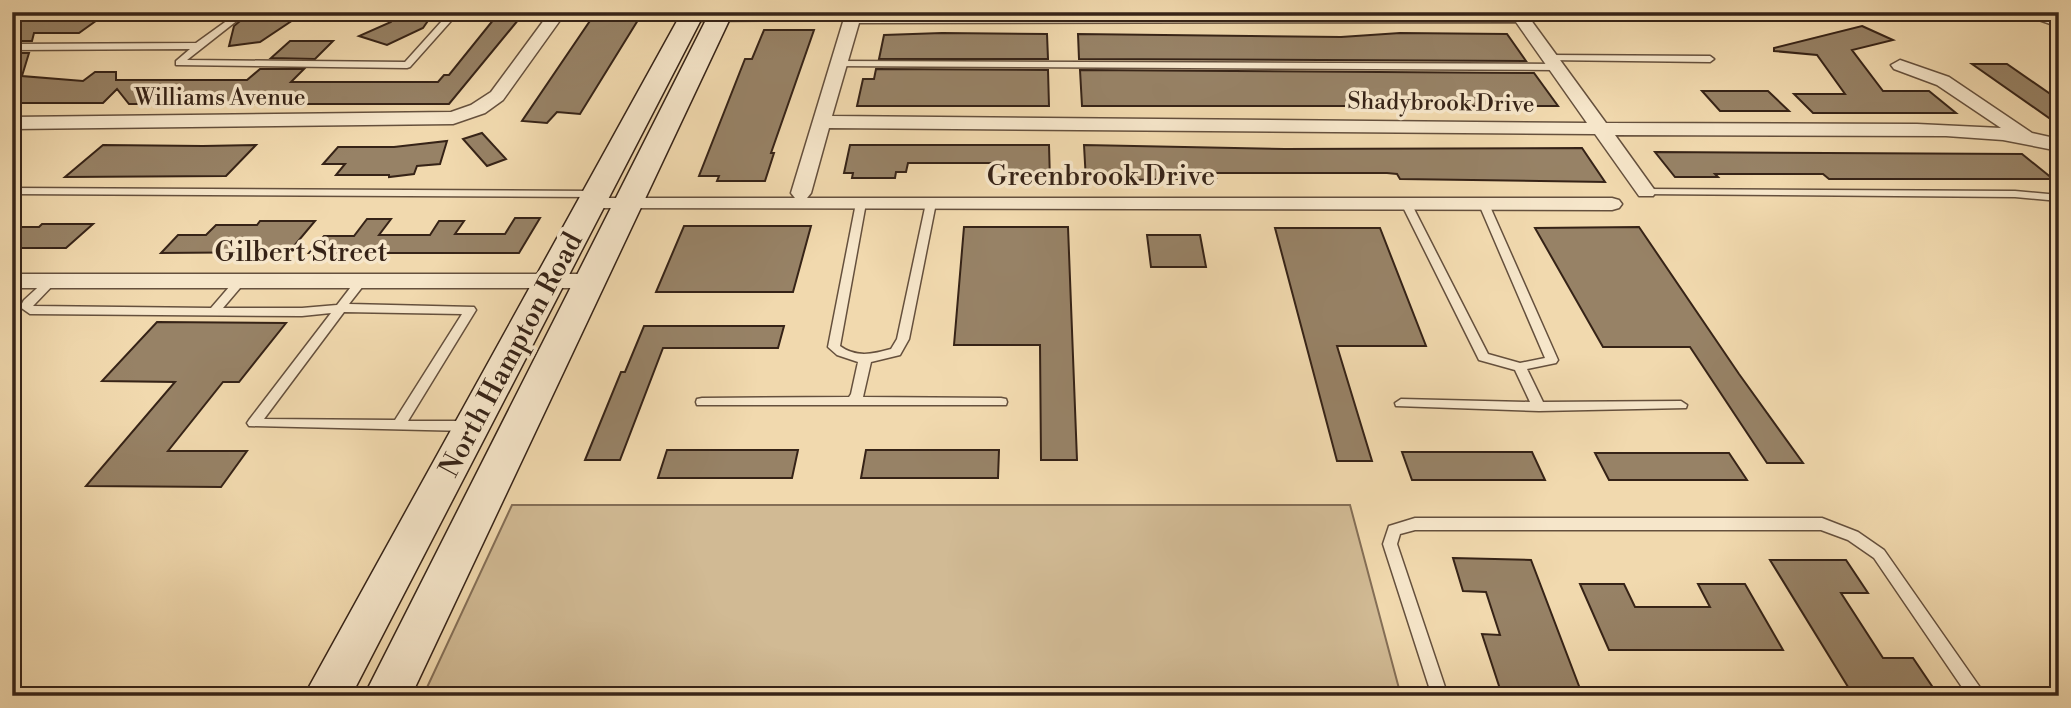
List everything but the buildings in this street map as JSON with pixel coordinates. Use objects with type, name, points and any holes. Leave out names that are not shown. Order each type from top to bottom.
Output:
[{"type":"main road","name":"North Hampton Road","points":[[327,696],[550,281],[605,200],[706,15]]},
{"type":"main road","name":"North Hampton Road","points":[[387,696],[590,281],[605,200]]},
{"type":"street","name":"Williams Avenue","points":[[12,123],[453,118],[478,109],[498,96],[558,12]]},
{"type":"street","points":[[2030,12],[2059,22]]},
{"type":"street","points":[[801,193],[853,15],[1518,15],[1604,130],[1646,192]]},
{"type":"street","points":[[1900,65],[1943,81],[2028,137]]},
{"type":"street","name":"Shadybrook Drive","points":[[821,122],[1604,130],[1965,130],[2028,137],[2059,145]]},
{"type":"street","name":"Greenbrook Drive","points":[[605,200],[1612,204]]},
{"type":"street","name":"Gilbert Street","points":[[12,281],[590,281]]},
{"type":"lane","points":[[244,12],[179,63],[407,65],[455,12]]},
{"type":"lane","points":[[706,15],[853,15]]},
{"type":"lane","points":[[12,47],[198,46]]},
{"type":"lane","points":[[837,64],[1554,62],[1710,59]]},
{"type":"lane","points":[[12,191],[605,200]]},
{"type":"lane","points":[[1646,192],[2015,194],[2059,198]]},
{"type":"lane","points":[[1406,203],[1483,357],[1520,367],[1552,360],[1483,202]]},
{"type":"lane","points":[[861,203],[834,347],[844,356],[865,359],[896,352],[903,339],[931,203]]},
{"type":"lane","points":[[51,281],[26,307],[36,311],[302,312],[340,308],[470,310],[399,425]]},
{"type":"lane","points":[[214,312],[240,281]]},
{"type":"lane","points":[[361,281],[254,423],[472,426]]},
{"type":"lane","points":[[852,401],[857,396],[865,359]]},
{"type":"lane","points":[[1520,367],[1539,407]]},
{"type":"lane","points":[[702,402],[1001,402]]},
{"type":"lane","points":[[1401,403],[1539,407],[1681,405]]},
{"type":"lane","points":[[1440,696],[1390,544],[1394,530],[1415,524],[1822,524],[1853,536],[1879,554],[1978,696]]},
{"type":"shaded area","points":[[512,505],[1350,505],[1401,696],[423,696]]}]
